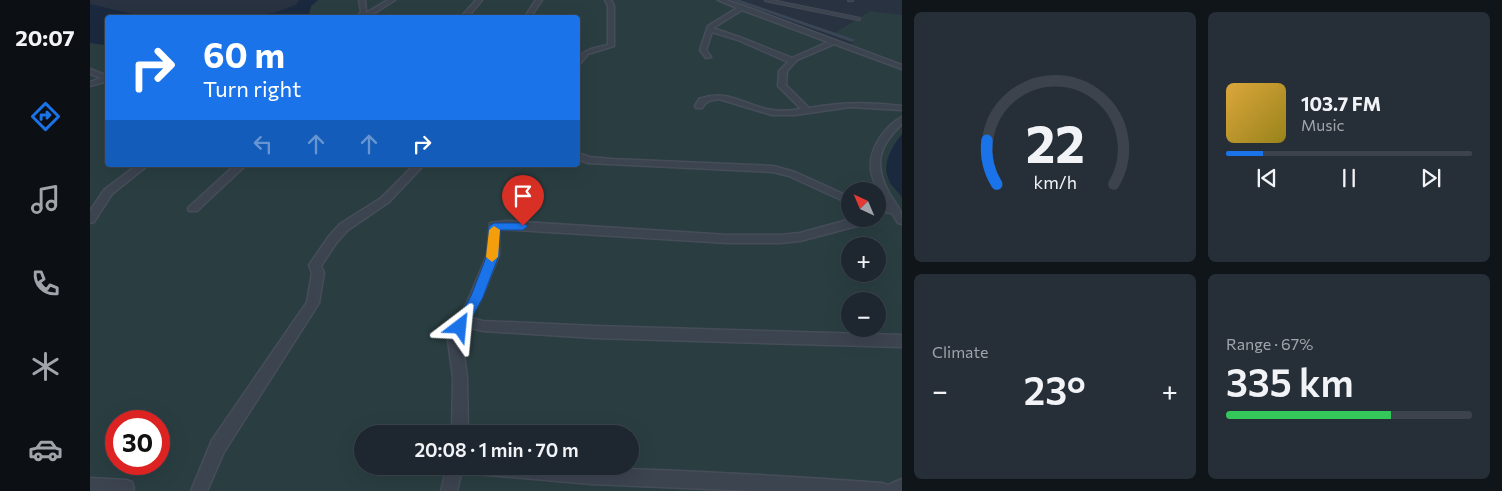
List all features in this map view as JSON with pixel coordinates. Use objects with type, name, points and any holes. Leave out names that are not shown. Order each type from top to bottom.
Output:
[{"type":"street","points":[[362,0],[364,12],[362,15]]},
{"type":"street","points":[[365,15],[392,0]]},
{"type":"street","points":[[466,15],[479,0]]},
{"type":"street","points":[[529,15],[539,0]]},
{"type":"street","points":[[580,60],[586,53],[611,46],[611,6],[608,0]]},
{"type":"street","points":[[721,0],[902,67]]},
{"type":"street","points":[[708,57],[703,50],[709,29],[742,8]]},
{"type":"street","points":[[709,29],[740,39],[793,61]]},
{"type":"street","points":[[808,111],[782,86],[783,71],[793,61],[836,42]]},
{"type":"street","points":[[90,71],[105,77]]},
{"type":"street","points":[[90,84],[105,79]]},
{"type":"street","points":[[699,106],[702,101],[715,97],[737,101],[769,112],[789,113],[851,105],[902,108]]},
{"type":"street","points":[[902,120],[881,142],[874,163],[875,174],[882,194],[902,220]]},
{"type":"street","points":[[580,157],[588,160],[611,162],[773,169],[792,174],[841,197]]},
{"type":"street","points":[[90,219],[99,208],[103,199],[118,183],[140,167]]},
{"type":"street","points":[[193,209],[238,167]]},
{"type":"street","points":[[199,491],[218,446],[313,303],[318,273],[315,265],[344,227],[386,200],[416,167]]},
{"type":"street","points":[[90,201],[103,199]]},
{"type":"street","points":[[886,210],[894,210]]},
{"type":"street","points":[[460,425],[460,378],[455,340],[476,297],[493,255],[494,226],[506,225],[728,239],[790,239],[841,226]]},
{"type":"street","points":[[463,321],[483,326],[595,332],[902,341]]},
{"type":"street","points":[[449,491],[453,475]]},
{"type":"street","points":[[579,475],[717,480],[882,491]]},
{"type":"street","points":[[90,486],[126,488]]},
{"type":"street","points":[[894,491],[902,487]]},
{"type":"lane","points":[[766,0],[859,19]]},
{"type":"green space","points":[[318,0],[717,0],[847,47],[856,40],[835,33],[870,11],[902,15],[902,134],[895,143],[889,182],[902,198],[902,491],[90,491],[90,43],[105,45],[105,167],[580,167],[580,15],[309,14],[311,6]]},
{"type":"water","points":[[299,0],[318,0],[311,6],[309,14],[347,15],[256,15],[273,13],[296,5]]},
{"type":"water","points":[[90,4],[137,15],[105,15],[105,45],[90,43]]},
{"type":"water","points":[[902,134],[902,198],[890,182],[886,169],[891,150]]},
{"type":"building","points":[[732,0],[740,0],[856,40],[852,42]]},
{"type":"slow traffic","points":[[492,257],[494,230]]},
{"type":"route","points":[[460,327],[476,297],[493,255],[494,226],[523,226]]}]
